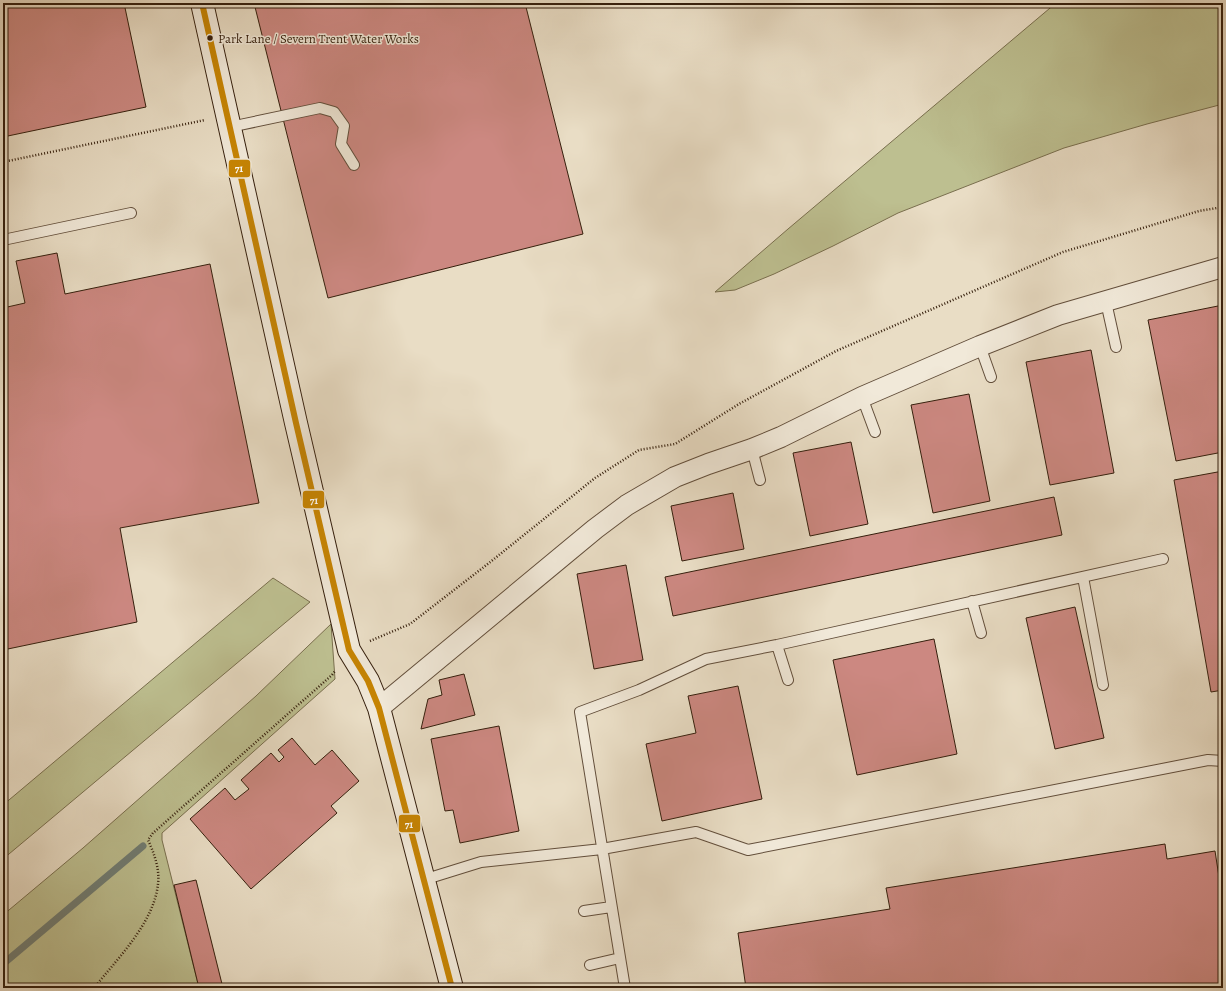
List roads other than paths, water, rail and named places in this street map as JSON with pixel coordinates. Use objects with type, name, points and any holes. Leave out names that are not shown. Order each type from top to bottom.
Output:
[{"type":"street","points":[[202,3],[296,423],[349,650],[368,682],[379,708],[452,988]]},
{"type":"street","points":[[379,708],[595,529],[627,505],[675,477],[781,437],[862,397],[980,346],[1058,316],[1223,268]]},
{"type":"lane","points":[[229,121],[320,108],[334,112],[344,126],[341,144],[354,165]]},
{"type":"lane","points":[[3,240],[131,213]]},
{"type":"lane","points":[[1106,302],[1116,347]]},
{"type":"lane","points":[[980,346],[991,377]]},
{"type":"lane","points":[[862,397],[875,432]]},
{"type":"lane","points":[[752,449],[760,480]]},
{"type":"lane","points":[[625,988],[580,712],[639,690],[706,659],[777,645],[1163,559]]},
{"type":"lane","points":[[1083,577],[1103,685]]},
{"type":"lane","points":[[972,601],[981,633]]},
{"type":"lane","points":[[777,645],[788,680]]},
{"type":"lane","points":[[423,880],[481,862],[602,849],[696,832],[748,850],[1208,760],[1223,761]]},
{"type":"lane","points":[[584,911],[612,907]]},
{"type":"lane","points":[[590,965],[620,958]]},
{"type":"waterway","points":[[3,964],[143,846]]},
{"type":"place","name":"Park Lane / Severn Trent Water Works","points":[[210,38]]}]
